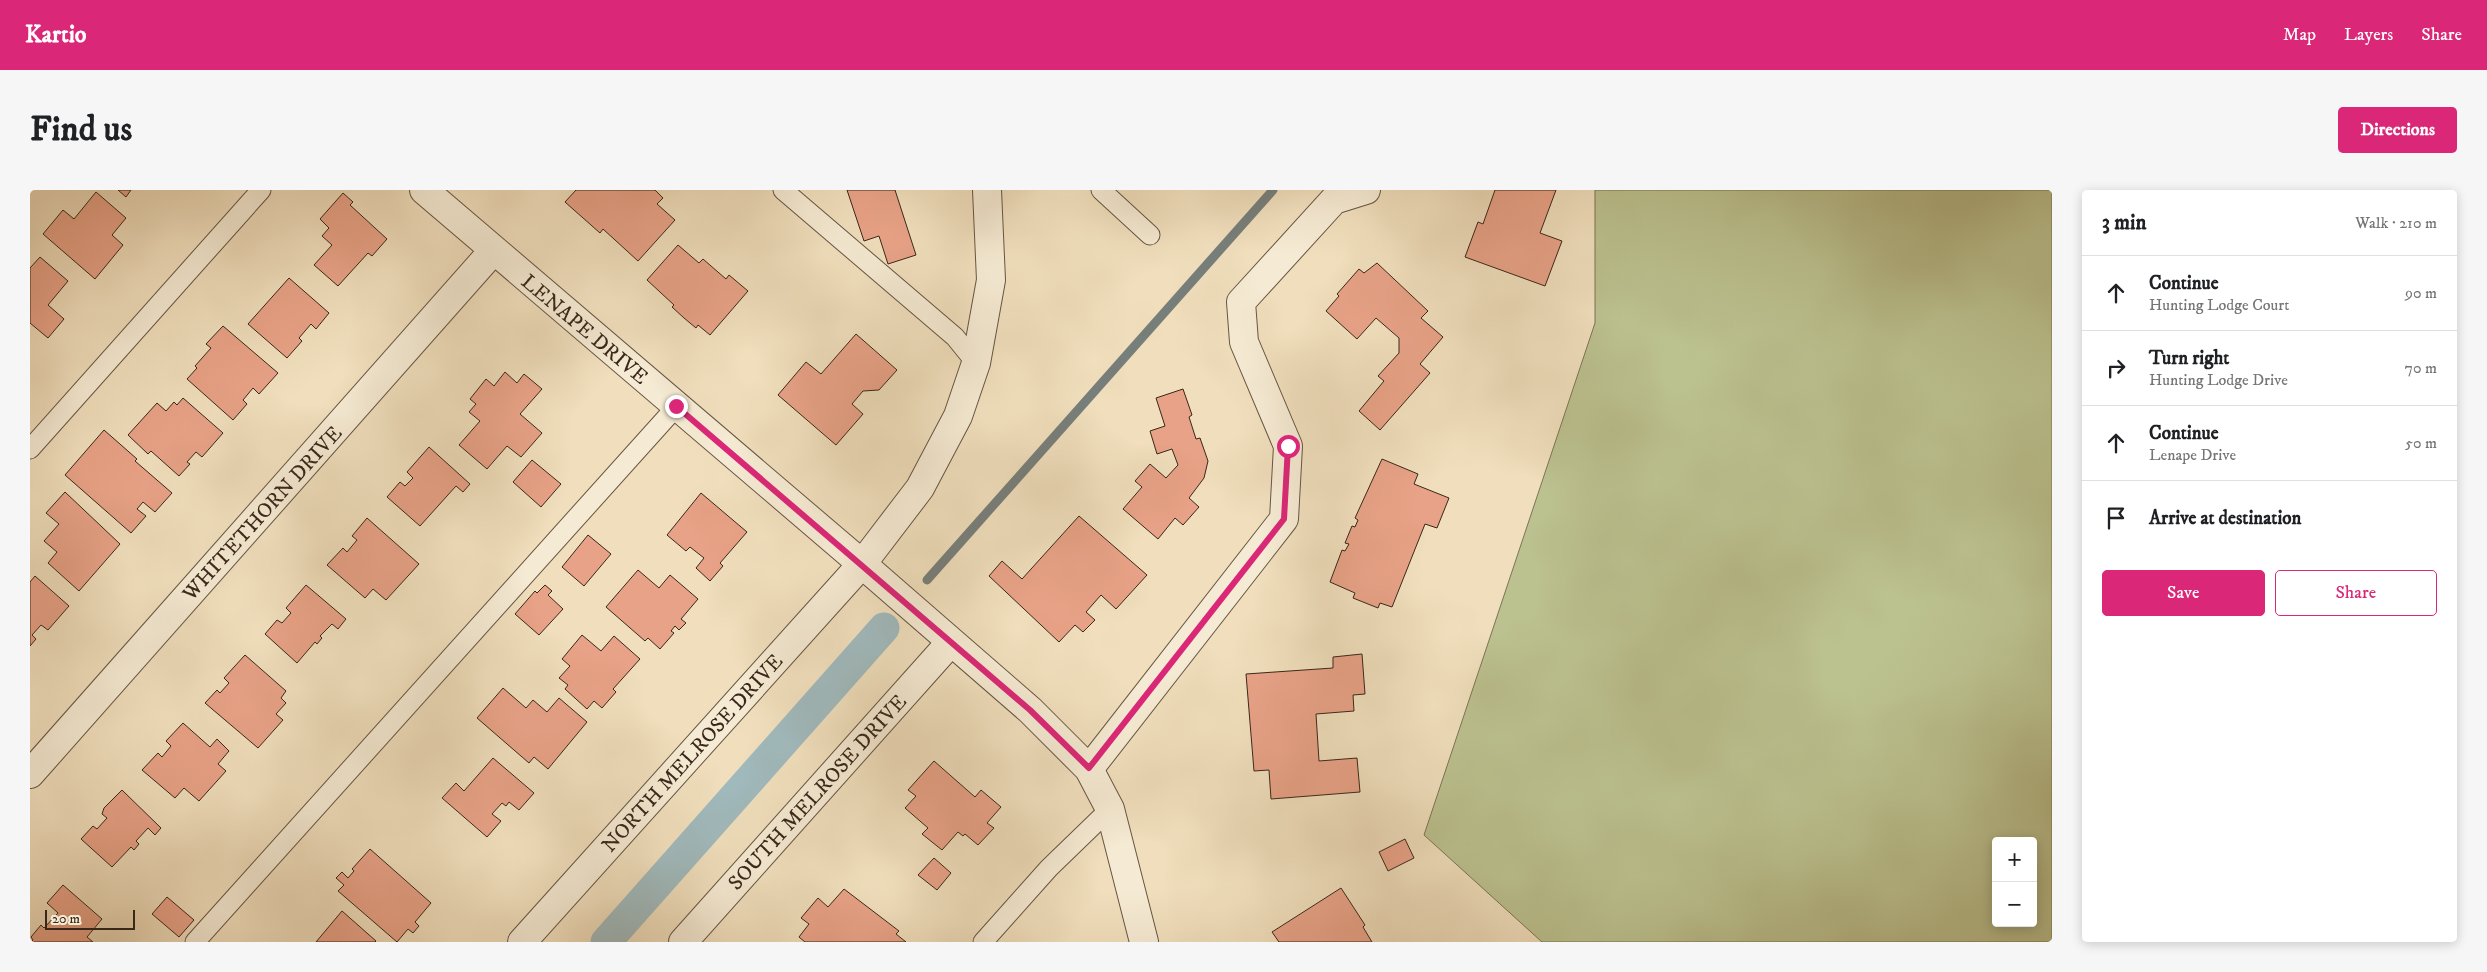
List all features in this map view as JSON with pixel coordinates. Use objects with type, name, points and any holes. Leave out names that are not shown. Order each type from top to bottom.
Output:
[{"type":"street","name":"LENAPE DRIVE","points":[[424,190],[1030,710],[1089,768],[1110,810],[1144,942]]},
{"type":"street","name":"NORTH MELROSE DRIVE","points":[[522,942],[862,564],[920,488],[958,416],[976,364],[991,280],[987,190]]},
{"type":"street","points":[[1089,768],[1284,519],[1288,446],[1244,342],[1241,302],[1334,200],[1366,190]]},
{"type":"street","name":"WHITETHORN DRIVE","points":[[30,774],[493,251]]},
{"type":"street","name":"SOUTH MELROSE DRIVE","points":[[684,942],[950,643]]},
{"type":"lane","points":[[30,448],[262,190]]},
{"type":"lane","points":[[783,190],[955,337],[976,364]]},
{"type":"lane","points":[[1101,190],[1150,234]]},
{"type":"lane","points":[[195,942],[676,406]]},
{"type":"lane","points":[[983,942],[1049,868],[1110,810]]},
{"type":"green space","points":[[1595,190],[2052,190],[2052,942],[1542,942],[1424,835],[1595,323]]},
{"type":"building","points":[[118,190],[131,190],[126,197]]},
{"type":"building","points":[[576,190],[655,190],[663,198],[657,204],[675,220],[638,261],[603,229],[600,233],[565,202]]},
{"type":"building","points":[[847,190],[895,190],[916,255],[888,264],[879,236],[864,241]]},
{"type":"building","points":[[1495,190],[1556,190],[1540,233],[1562,241],[1545,286],[1465,257],[1478,222],[1483,224]]},
{"type":"building","points":[[96,192],[126,218],[112,235],[123,245],[95,279],[43,234],[63,210],[74,219]]},
{"type":"building","points":[[343,193],[353,202],[350,205],[387,239],[372,256],[368,253],[338,286],[314,265],[332,245],[322,236],[329,228],[320,219]]},
{"type":"building","points":[[678,245],[699,263],[703,259],[726,279],[729,275],[748,291],[710,335],[698,325],[696,328],[684,318],[672,307],[674,305],[647,280]]},
{"type":"building","points":[[40,257],[68,281],[48,305],[64,319],[48,338],[30,323],[30,268]]},
{"type":"building","points":[[1377,263],[1428,311],[1421,318],[1443,337],[1420,364],[1430,373],[1380,430],[1359,411],[1384,381],[1378,376],[1399,353],[1399,338],[1376,318],[1357,339],[1326,311],[1339,296],[1337,294],[1359,269],[1364,273]]},
{"type":"building","points":[[289,278],[329,313],[316,329],[311,324],[299,338],[302,341],[287,358],[248,324]]},
{"type":"building","points":[[223,326],[278,373],[259,394],[253,388],[243,400],[247,404],[233,420],[187,379],[197,368],[195,366],[211,348],[206,344]]},
{"type":"building","points":[[856,334],[897,370],[879,390],[863,391],[852,404],[863,414],[836,445],[778,395],[806,362],[821,374]]},
{"type":"building","points":[[505,372],[517,383],[524,374],[542,389],[520,414],[542,433],[521,457],[507,446],[487,469],[459,445],[480,421],[469,412],[476,404],[470,399],[486,379],[494,386]]},
{"type":"building","points":[[1183,389],[1192,415],[1189,417],[1196,439],[1200,438],[1208,461],[1204,478],[1189,498],[1199,507],[1183,525],[1175,518],[1158,539],[1123,509],[1142,487],[1135,481],[1150,464],[1166,478],[1178,465],[1172,449],[1157,454],[1150,431],[1165,426],[1156,398]]},
{"type":"building","points":[[183,398],[223,433],[202,457],[196,452],[187,462],[190,464],[179,476],[151,451],[148,454],[128,435],[157,403],[166,411],[174,402],[177,405]]},
{"type":"building","points":[[104,430],[137,459],[135,461],[172,493],[155,512],[143,502],[137,509],[146,516],[131,533],[65,475]]},
{"type":"building","points":[[429,447],[470,484],[463,492],[456,486],[420,526],[387,497],[400,482],[405,486],[413,478],[407,472]]},
{"type":"building","points":[[1382,459],[1418,474],[1414,484],[1449,498],[1437,528],[1425,524],[1392,607],[1380,603],[1378,608],[1353,598],[1355,593],[1330,582],[1342,550],[1345,551],[1349,544],[1345,543],[1352,526],[1355,527],[1358,520],[1355,518]]},
{"type":"building","points":[[532,460],[561,484],[541,507],[513,482]]},
{"type":"building","points":[[65,492],[120,544],[79,591],[48,563],[57,552],[44,541],[59,524],[46,513]]},
{"type":"building","points":[[701,493],[747,532],[720,563],[723,566],[710,581],[696,568],[704,558],[690,547],[686,551],[667,535]]},
{"type":"building","points":[[1079,516],[1147,575],[1116,609],[1101,595],[1086,612],[1095,620],[1083,632],[1075,625],[1059,642],[989,576],[1002,561],[1022,579]]},
{"type":"building","points":[[367,518],[419,564],[386,600],[373,589],[365,598],[327,565],[343,548],[347,552],[357,540],[352,536]]},
{"type":"building","points":[[588,535],[611,554],[584,586],[562,567]]},
{"type":"building","points":[[638,570],[659,588],[670,575],[698,599],[681,619],[686,623],[679,630],[675,626],[671,631],[674,633],[660,649],[648,638],[645,641],[606,607]]},
{"type":"building","points":[[35,576],[69,606],[48,630],[41,625],[32,635],[36,639],[30,646],[30,582]]},
{"type":"building","points":[[306,585],[346,619],[338,629],[332,624],[320,636],[322,638],[317,644],[315,642],[297,663],[265,634],[277,620],[282,623],[291,613],[286,608]]},
{"type":"building","points":[[545,585],[552,591],[548,595],[563,609],[539,635],[515,614],[535,591],[537,593]]},
{"type":"building","points":[[582,635],[601,651],[614,636],[640,659],[613,689],[616,692],[602,708],[594,701],[587,709],[565,689],[568,685],[559,678],[570,666],[562,659]]},
{"type":"building","points":[[1362,654],[1365,694],[1353,695],[1354,711],[1316,714],[1319,761],[1357,758],[1360,792],[1271,799],[1269,770],[1254,771],[1246,674],[1333,668],[1333,657]]},
{"type":"building","points":[[245,655],[286,691],[281,698],[286,703],[276,714],[283,720],[258,748],[205,703],[217,690],[220,693],[229,683],[224,678]]},
{"type":"building","points":[[503,688],[526,708],[533,700],[547,712],[559,698],[587,722],[548,769],[534,757],[529,763],[477,718]]},
{"type":"building","points":[[183,723],[210,747],[217,739],[229,751],[218,764],[226,771],[199,801],[184,788],[175,798],[142,770],[158,753],[162,757],[171,746],[166,741]]},
{"type":"building","points":[[493,758],[534,793],[519,810],[509,802],[506,806],[502,803],[492,814],[501,821],[487,837],[442,798],[456,783],[464,791]]},
{"type":"building","points":[[934,761],[975,797],[981,790],[1001,807],[987,823],[994,828],[978,845],[965,834],[963,836],[958,832],[942,850],[922,834],[928,828],[905,808],[916,796],[908,790]]},
{"type":"building","points":[[122,790],[161,828],[155,835],[148,828],[136,841],[139,844],[134,850],[131,847],[112,867],[81,839],[93,826],[97,829],[107,818],[102,814],[104,808]]},
{"type":"building","points":[[1405,839],[1414,858],[1388,871],[1379,852]]},
{"type":"building","points":[[370,849],[431,903],[415,922],[419,926],[413,933],[408,929],[397,942],[338,891],[344,885],[336,878],[342,872],[348,878],[354,871],[352,869]]},
{"type":"building","points":[[934,858],[951,873],[937,890],[918,875]]},
{"type":"building","points":[[63,885],[102,919],[87,937],[93,942],[31,942],[33,940],[31,937],[41,925],[44,928],[58,913],[47,903]]},
{"type":"building","points":[[1341,888],[1365,925],[1363,927],[1372,942],[1279,942],[1272,932]]},
{"type":"building","points":[[844,889],[899,931],[896,934],[906,942],[805,942],[799,937],[809,924],[801,918],[818,898],[828,907]]},
{"type":"building","points":[[167,897],[194,920],[179,937],[152,914]]},
{"type":"building","points":[[342,911],[376,941],[316,942]]},
{"type":"waterway","points":[[927,580],[1273,190]]},
{"type":"waterway","points":[[606,942],[884,628]]},
{"type":"route","points":[[676,406],[1030,710],[1089,768],[1284,519],[1288,446]]}]
